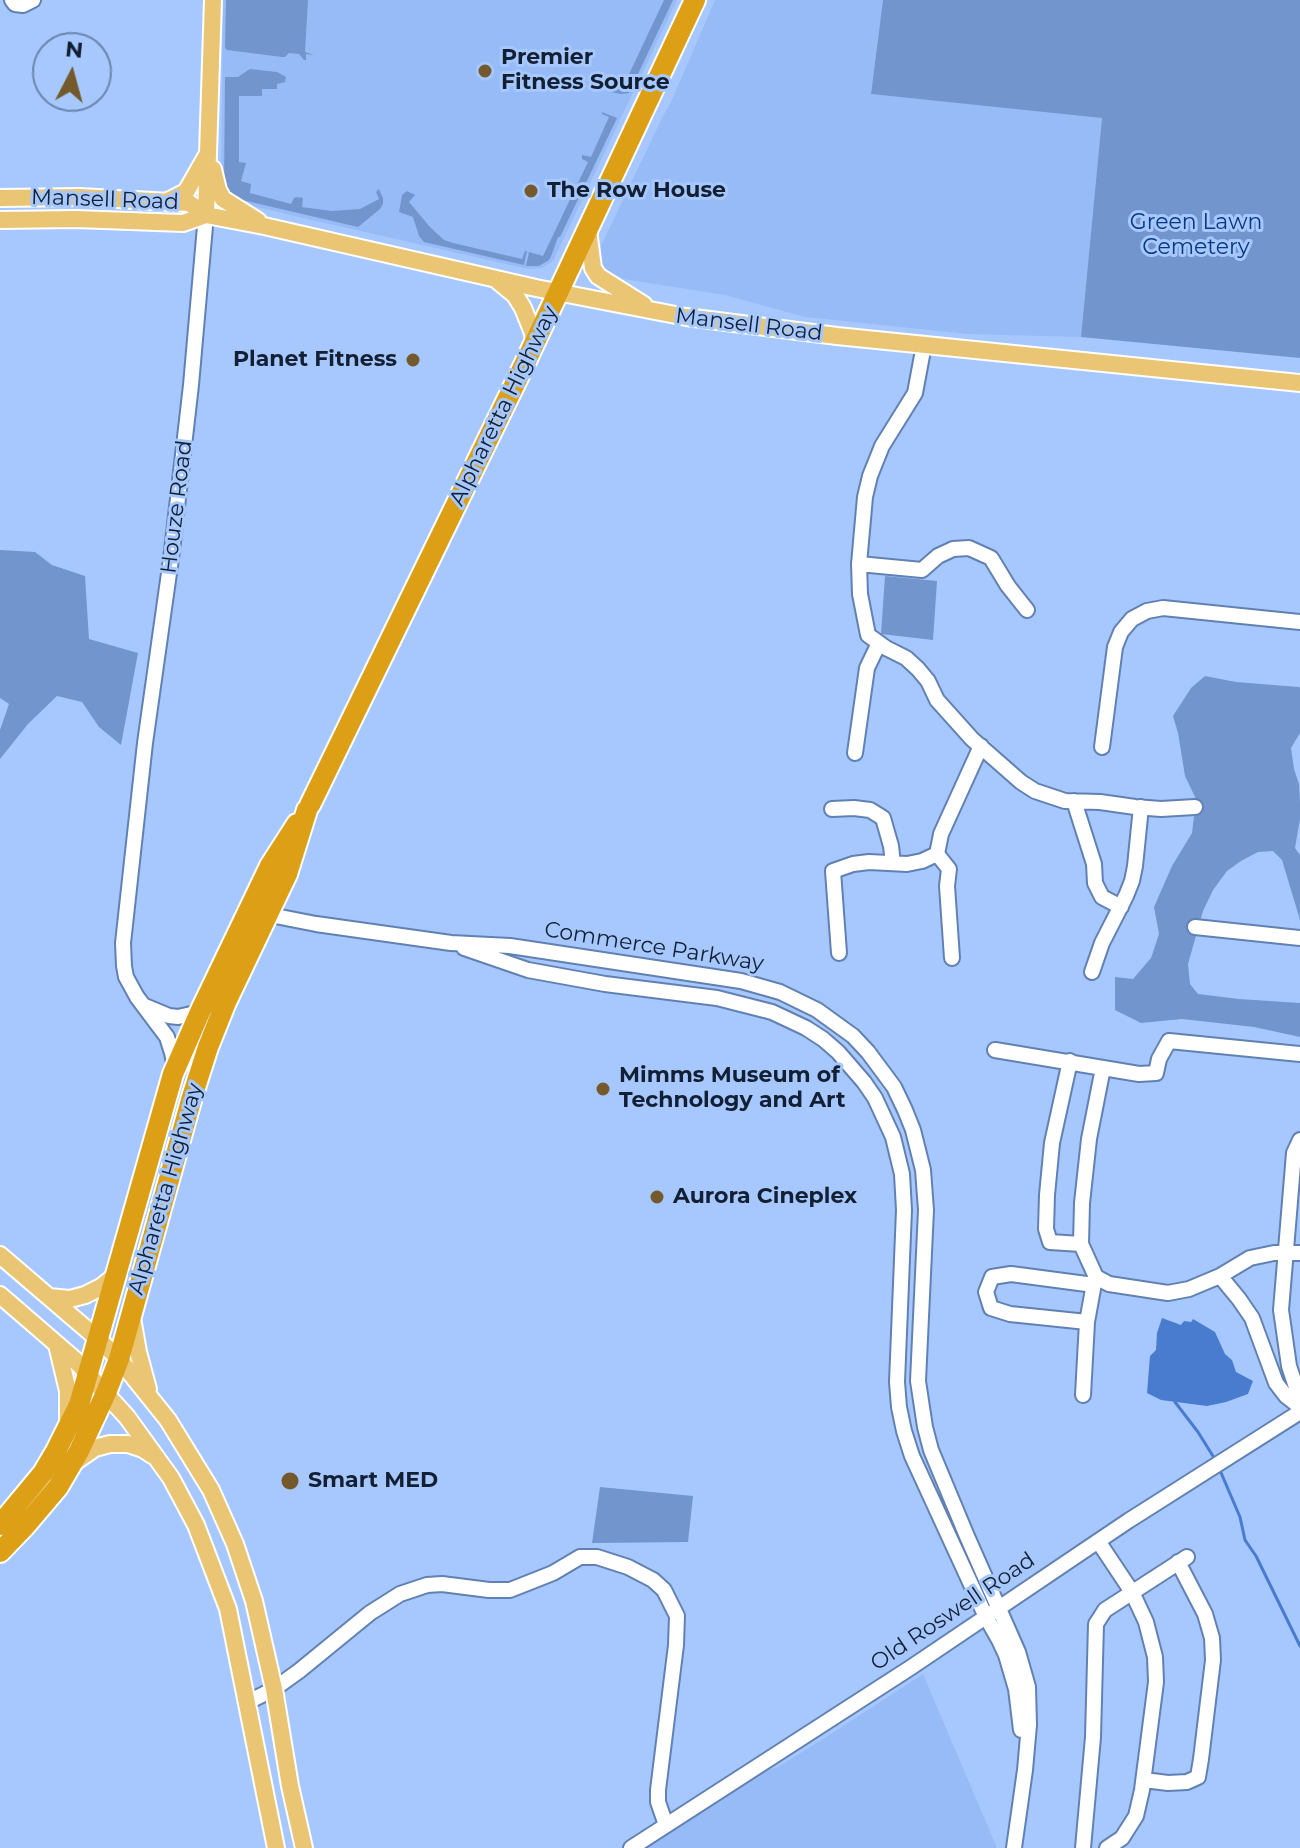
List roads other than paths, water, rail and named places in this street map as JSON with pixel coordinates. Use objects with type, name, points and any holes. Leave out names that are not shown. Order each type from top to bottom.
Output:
[{"type":"highway","name":"Alpharetta Highway","points":[[0,1552],[43,1505],[71,1465],[106,1393],[119,1359],[208,1047],[279,851],[308,808],[534,344],[695,0]]},
{"type":"highway","name":"Alpharetta Highway","points":[[0,1525],[43,1473],[79,1405],[175,1068],[200,1012],[257,913]]},
{"type":"main road","name":"Houze Road","points":[[206,215],[213,0]]},
{"type":"main road","points":[[167,201],[186,192],[209,152]]},
{"type":"main road","points":[[209,152],[223,199],[264,226]]},
{"type":"main road","name":"Mansell Road","points":[[0,198],[80,197],[189,203],[206,215],[656,313],[924,345],[1300,383]]},
{"type":"main road","name":"Mansell Road","points":[[0,220],[183,223],[206,215]]},
{"type":"main road","points":[[588,230],[593,268],[598,276],[656,313]]},
{"type":"main road","points":[[494,278],[520,302],[531,326],[534,344]]},
{"type":"main road","points":[[0,1255],[119,1359],[152,1398],[190,1454],[223,1515],[254,1601],[304,1848]]},
{"type":"main road","points":[[49,1297],[70,1299],[85,1295],[116,1275]]},
{"type":"main road","points":[[0,1295],[89,1374],[106,1393],[171,1478],[196,1525],[219,1581],[235,1636],[276,1848]]},
{"type":"main road","points":[[132,1312],[138,1352],[152,1398]]},
{"type":"main road","points":[[56,1344],[68,1391],[68,1429]]},
{"type":"main road","points":[[71,1465],[95,1448],[119,1443],[136,1446],[158,1459]]},
{"type":"street","points":[[12,0],[15,4],[23,5],[33,0]]},
{"type":"street","name":"Houze Road","points":[[175,1068],[169,1041],[131,988],[122,956],[145,743],[172,554],[206,215]]},
{"type":"street","points":[[924,345],[915,393],[882,446],[865,497],[859,564],[860,594],[868,635],[918,669],[937,700],[981,746],[1035,791],[1074,801],[1161,809],[1195,807]]},
{"type":"street","points":[[859,564],[922,570],[938,556],[953,549],[969,548],[991,558],[1027,610]]},
{"type":"street","points":[[1102,747],[1115,647],[1121,632],[1132,619],[1147,611],[1163,608],[1300,622]]},
{"type":"street","points":[[855,753],[867,668],[879,643]]},
{"type":"street","points":[[952,958],[947,886],[949,869],[937,854],[941,834],[981,746]]},
{"type":"street","points":[[1074,801],[1094,864],[1095,883],[1102,897],[1121,907]]},
{"type":"street","points":[[1092,972],[1132,881],[1141,807]]},
{"type":"street","points":[[832,809],[870,810],[883,818],[893,863]]},
{"type":"street","points":[[839,953],[833,871],[861,863],[907,864],[937,854]]},
{"type":"street","name":"Commerce Parkway","points":[[257,913],[451,943],[510,946],[741,981],[780,992],[817,1010],[853,1036],[868,1052],[894,1087],[905,1110],[923,1170],[926,1210],[918,1381],[925,1427],[931,1450],[1018,1652],[1028,1687],[1025,1770]]},
{"type":"street","points":[[1195,927],[1300,938]]},
{"type":"street","name":"Commerce Parkway","points":[[451,943],[528,970],[727,1000],[764,1009],[789,1019],[823,1039],[864,1082],[893,1137],[903,1182],[897,1382],[904,1431],[912,1456],[1012,1673],[1025,1770]]},
{"type":"street","points":[[145,1006],[178,1017],[200,1012]]},
{"type":"street","points":[[995,1050],[1139,1074],[1156,1073],[1159,1059],[1169,1041],[1300,1054]]},
{"type":"street","points":[[1070,1061],[1052,1143],[1046,1229],[1050,1242],[1081,1244]]},
{"type":"street","points":[[1083,1395],[1087,1322],[1095,1281],[1081,1244],[1082,1203],[1089,1139],[1103,1068]]},
{"type":"street","points":[[1300,1140],[1292,1252],[1281,1310],[1289,1366],[1300,1399]]},
{"type":"street","points":[[1087,1322],[1010,1314],[991,1308],[986,1292],[992,1277],[1011,1274],[1095,1281],[1168,1293],[1189,1289],[1220,1276],[1250,1258],[1292,1252]]},
{"type":"street","points":[[1220,1276],[1252,1318],[1276,1383],[1300,1410]]},
{"type":"street","points":[[1252,1318],[1281,1310]]},
{"type":"street","name":"Old Roswell Road","points":[[631,1848],[860,1701],[1300,1410]]},
{"type":"street","points":[[1098,1541],[1132,1592],[1146,1622],[1155,1657],[1156,1682],[1144,1780],[1136,1816],[1122,1838],[1107,1848]]},
{"type":"street","points":[[246,1703],[274,1689],[299,1671],[385,1602],[413,1589],[442,1584],[510,1590],[588,1556],[628,1567],[653,1580],[664,1590],[677,1616],[658,1790],[658,1802],[666,1825]]},
{"type":"street","points":[[1083,1848],[1093,1737],[1096,1624],[1105,1610],[1182,1560],[1212,1638],[1213,1660],[1198,1777],[1187,1782],[1144,1780]]},
{"type":"street","points":[[1014,1848],[1025,1770]]},
{"type":"waterway","points":[[1175,1402],[1216,1461]]},
{"type":"waterway","points":[[1219,1468],[1240,1517],[1245,1540],[1300,1646]]},
{"type":"place","name":"Premier Fitness Source","points":[[485,71]]},
{"type":"place","name":"The Row House","points":[[531,191]]},
{"type":"place","name":"Planet Fitness","points":[[413,360]]},
{"type":"place","name":"Mimms Museum of Technology and Art","points":[[603,1089]]},
{"type":"place","name":"Aurora Cineplex","points":[[657,1197]]},
{"type":"place","name":"Smart MED","points":[[290,1481]]},
{"type":"park label","name":"Green Lawn Cemetery","points":[[1196,236]]}]
